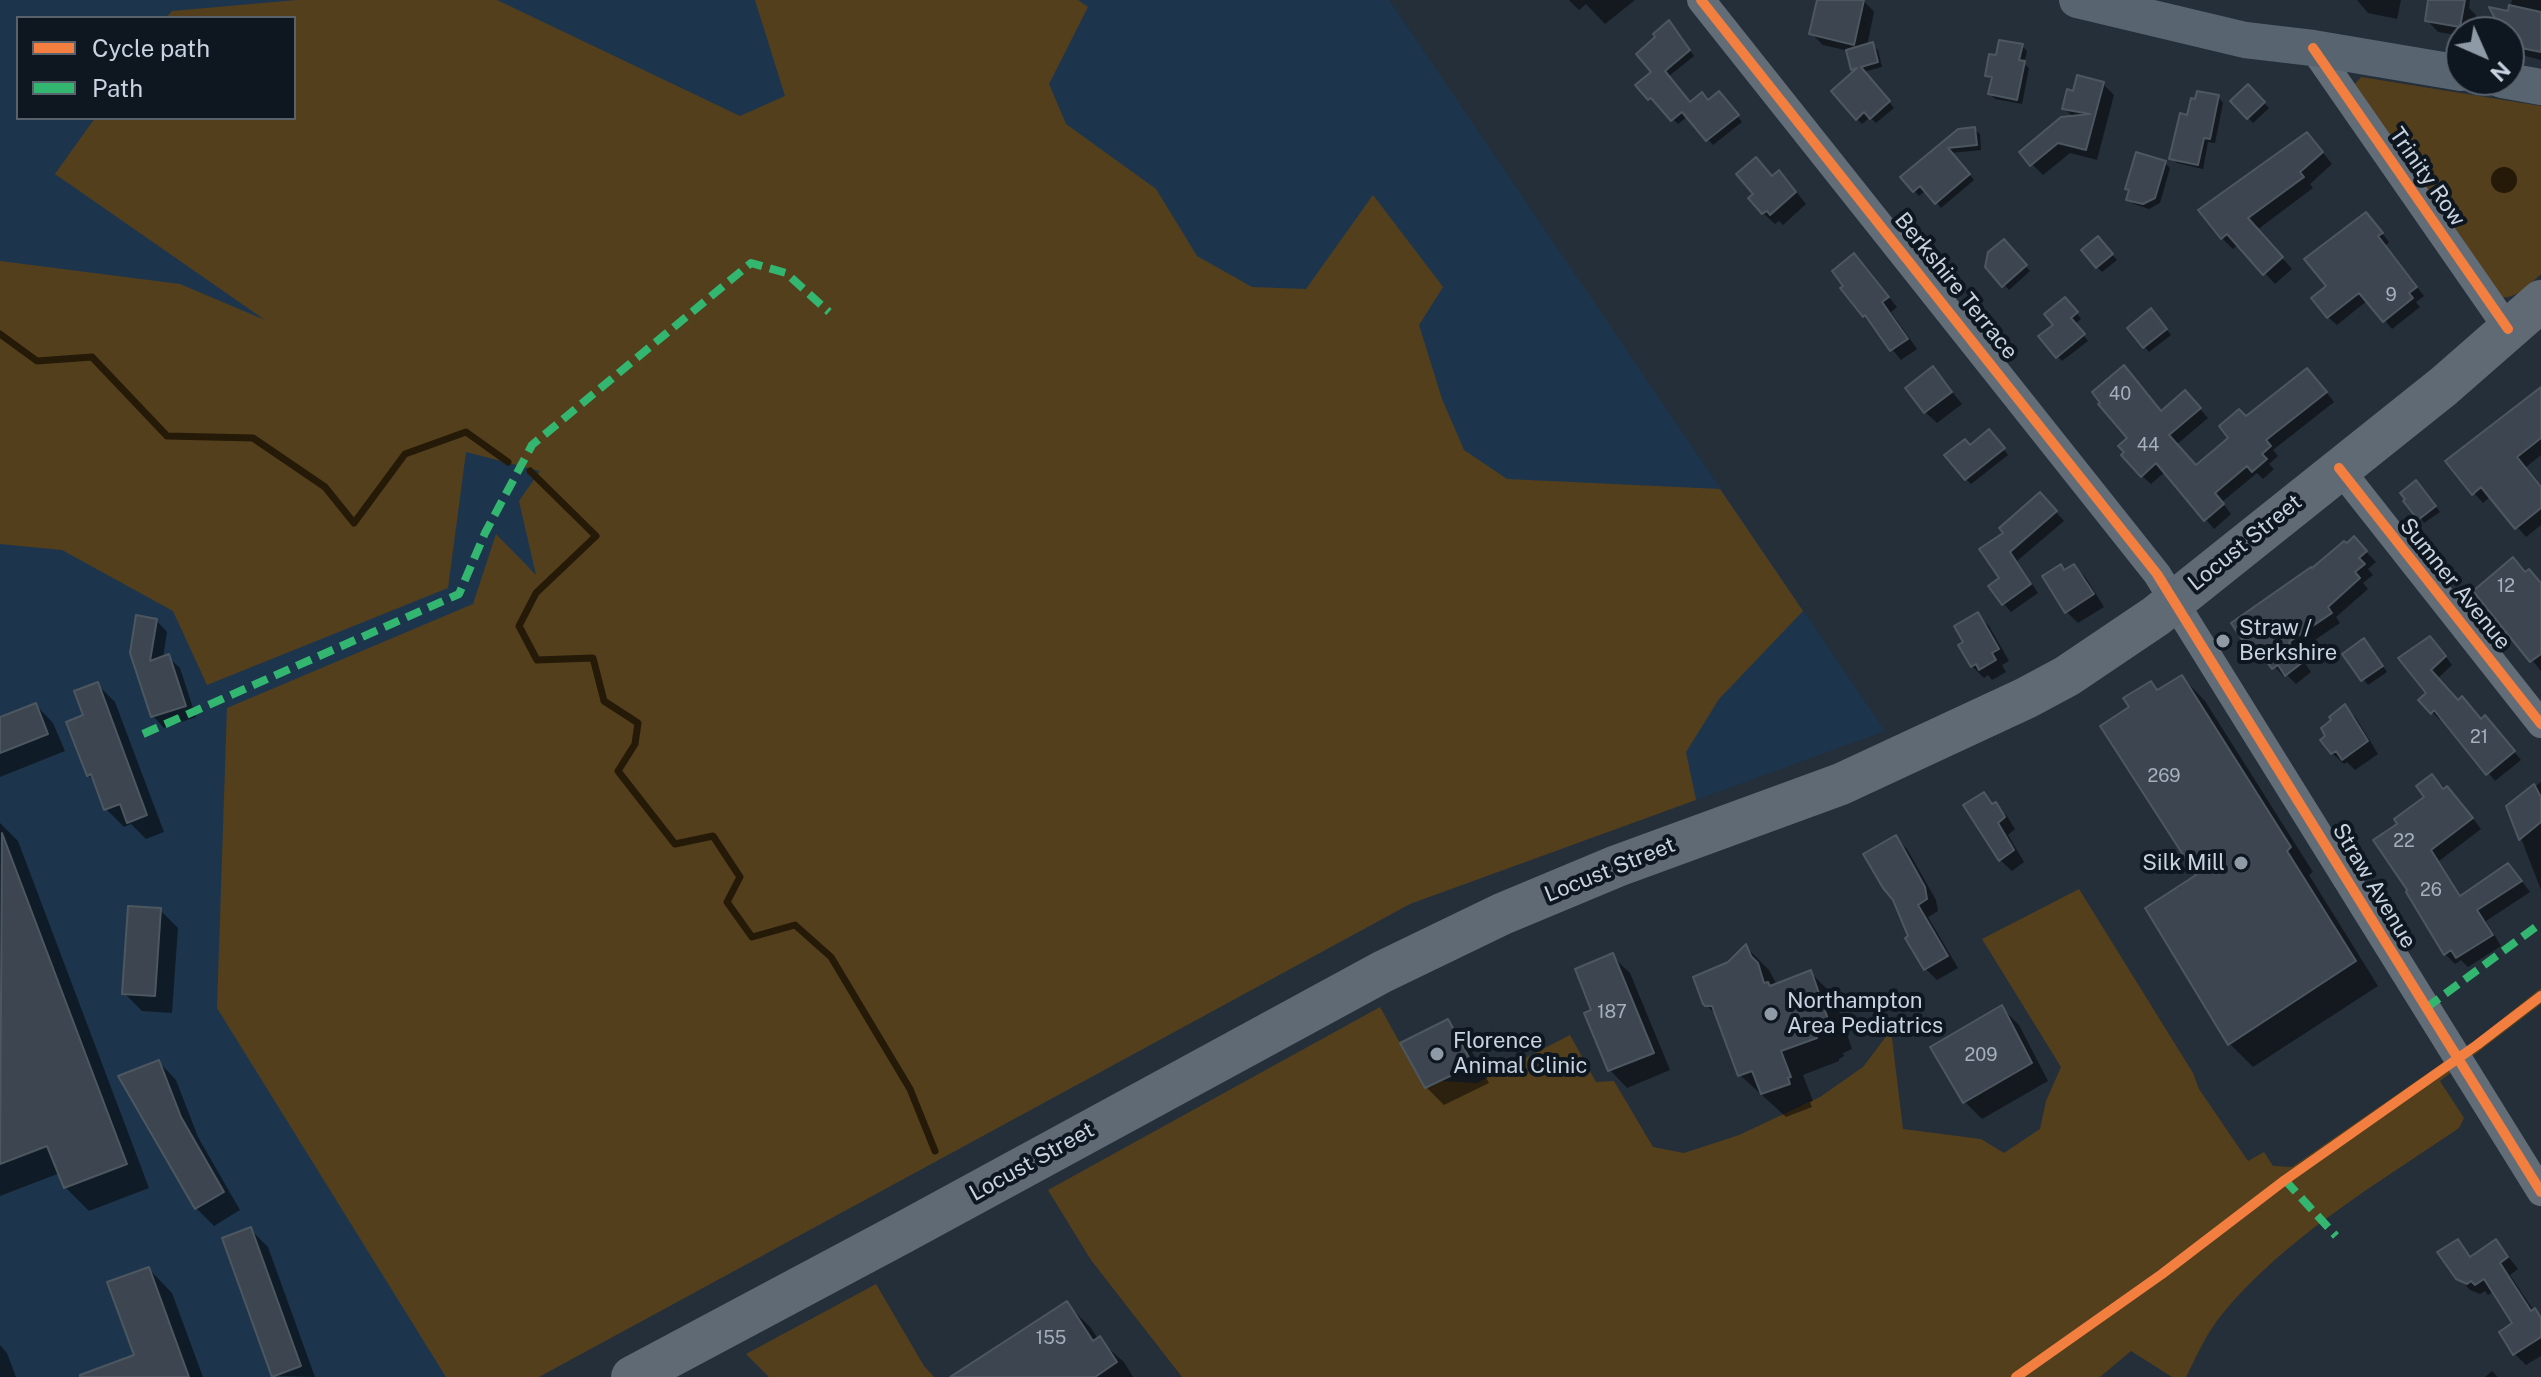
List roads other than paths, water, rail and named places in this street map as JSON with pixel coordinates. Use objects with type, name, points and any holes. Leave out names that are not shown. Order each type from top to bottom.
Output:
[{"type":"highway","name":"Locust Street","points":[[632,1377],[1382,972],[1571,884],[1798,801],[1983,719],[2067,676],[2146,623],[2444,386],[2540,303]]},
{"type":"main road","points":[[2077,0],[2245,40],[2445,70]]},
{"type":"street","name":"Berkshire Terrace","points":[[1701,0],[2100,499],[2175,600]]},
{"type":"street","name":"Trinity Row","points":[[2313,48],[2508,329]]},
{"type":"street","name":"Sumner Avenue","points":[[2339,468],[2541,724]]},
{"type":"street","name":"Straw Avenue","points":[[2175,600],[2541,1192]]},
{"type":"waterway","points":[[0,334],[37,361],[92,357],[167,436],[253,438],[325,487],[354,523],[405,454],[466,432],[508,462]]},
{"type":"waterway","points":[[530,471],[596,536],[536,593],[519,626],[537,660],[593,658],[604,701],[638,723],[635,744],[618,771],[675,844],[713,836],[740,877],[727,902],[752,937],[795,925],[831,957],[910,1089],[935,1151]]},
{"type":"place","name":"Straw / Berkshire","points":[[2223,641]]},
{"type":"place","name":"Silk Mill","points":[[2241,863]]},
{"type":"place","name":"Northampton Area Pediatrics","points":[[1771,1014]]},
{"type":"place","name":"Florence Animal Clinic","points":[[1437,1054]]}]
